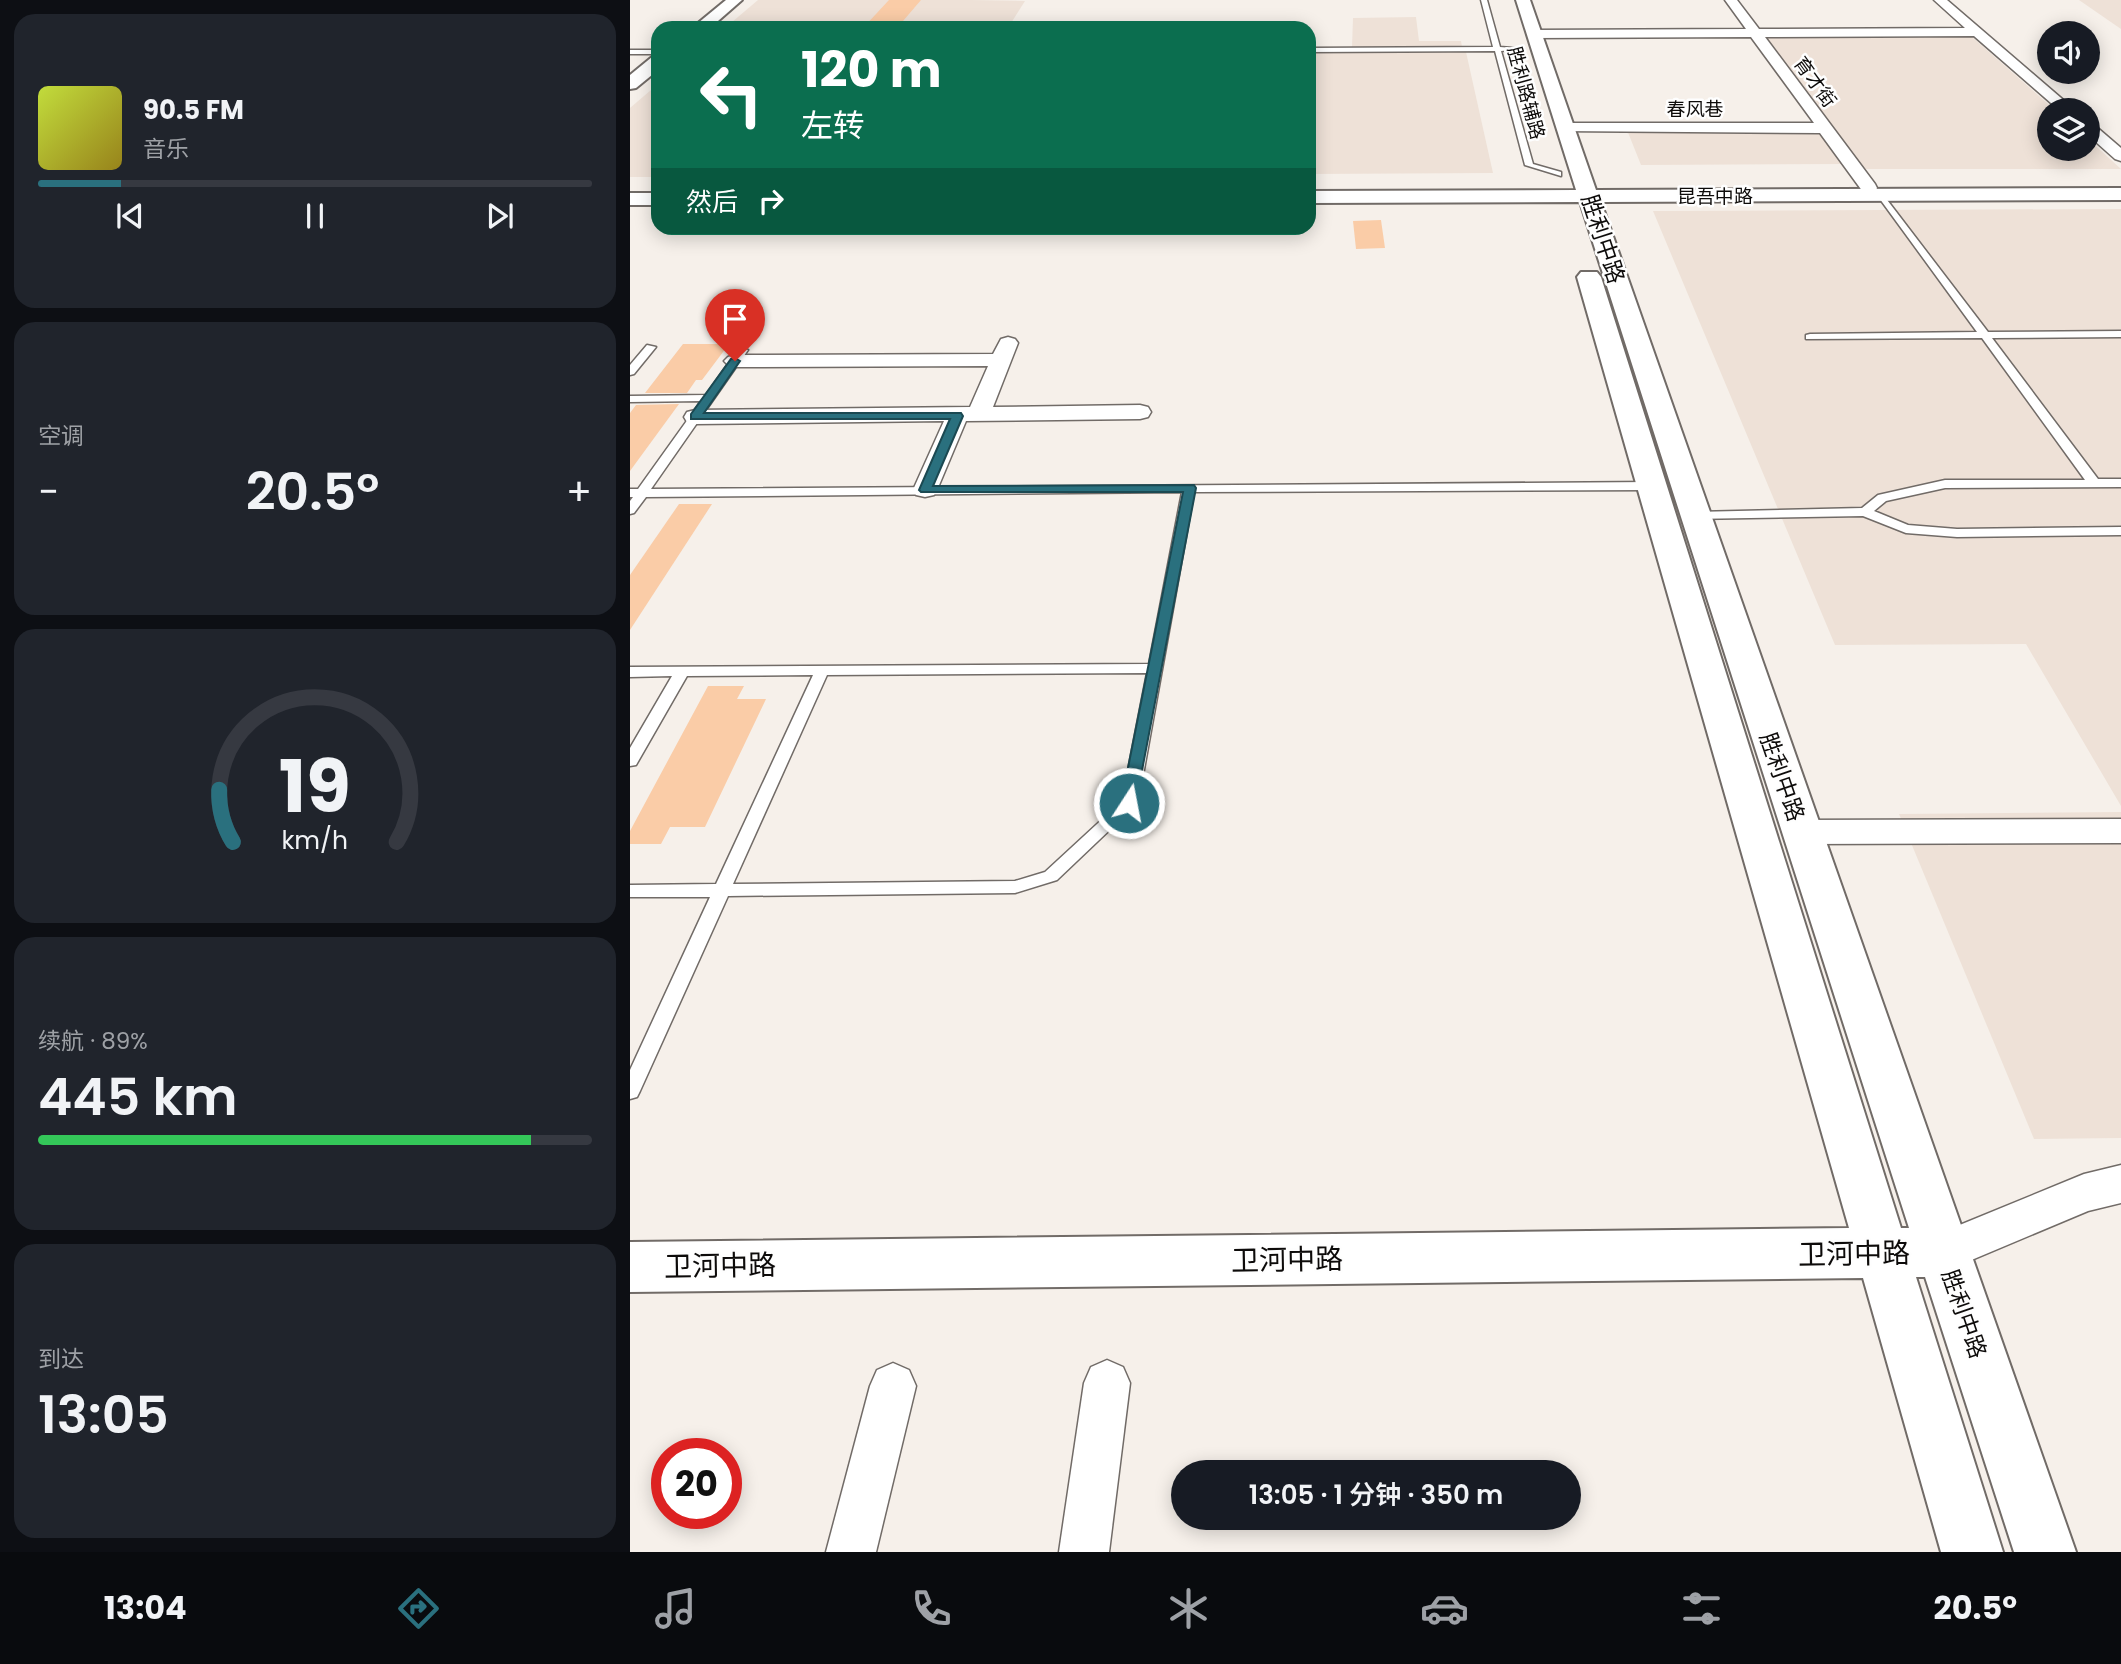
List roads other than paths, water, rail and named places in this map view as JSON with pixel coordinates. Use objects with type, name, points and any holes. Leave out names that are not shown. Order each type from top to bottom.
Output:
[{"type":"main road","points":[[709,21],[735,0]]},
{"type":"main road","name":"胜利中路","points":[[1506,0],[1526,36],[1558,139],[1651,486],[1972,1552]]},
{"type":"main road","points":[[630,84],[651,67]]},
{"type":"main road","name":"胜利中路","points":[[1572,189],[1695,516],[2045,1552]]},
{"type":"main road","name":"昆吾中路","points":[[1316,197],[1572,189]]},
{"type":"main road","name":"昆吾中路","points":[[1316,190],[2120,193]]},
{"type":"main road","points":[[630,191],[651,191]]},
{"type":"main road","points":[[630,199],[651,199]]},
{"type":"main road","name":"卫河中路","points":[[630,1268],[1943,1252]]},
{"type":"street","name":"育才街","points":[[1731,0],[1875,192]]},
{"type":"street","points":[[1940,0],[2054,98]]},
{"type":"street","points":[[1526,36],[1978,32]]},
{"type":"street","name":"春风巷","points":[[1558,139],[1825,128]]},
{"type":"street","points":[[2100,138],[2121,156]]},
{"type":"street","points":[[739,356],[1004,350],[926,490]]},
{"type":"street","points":[[702,407],[968,414],[1140,412]]},
{"type":"street","points":[[1801,832],[2121,831]]},
{"type":"street","points":[[1943,1252],[2084,1193],[2121,1184]]},
{"type":"street","points":[[1084,1552],[1107,1382]]},
{"type":"street","points":[[851,1552],[893,1386]]},
{"type":"lane","name":"胜利路辅路","points":[[1484,0],[1529,165],[1572,189]]},
{"type":"lane","points":[[1316,50],[1498,49],[1526,36]]},
{"type":"lane","points":[[630,52],[651,51]]},
{"type":"lane","points":[[1875,192],[2094,483]]},
{"type":"lane","points":[[1810,337],[2121,334]]},
{"type":"lane","points":[[630,372],[651,347]]},
{"type":"lane","points":[[630,510],[637,493],[739,356]]},
{"type":"lane","points":[[630,399],[702,407]]},
{"type":"lane","points":[[1865,512],[1882,498],[1945,484],[2121,483]]},
{"type":"lane","points":[[637,493],[1651,486]]},
{"type":"lane","points":[[630,891],[1015,887],[1051,876],[1129,803],[1189,488]]},
{"type":"lane","points":[[1695,516],[1865,512],[1906,529],[1957,533],[2121,531]]},
{"type":"lane","points":[[630,672],[1155,668]]},
{"type":"lane","points":[[630,1091],[822,671]]},
{"type":"lane","points":[[630,761],[682,672]]}]
